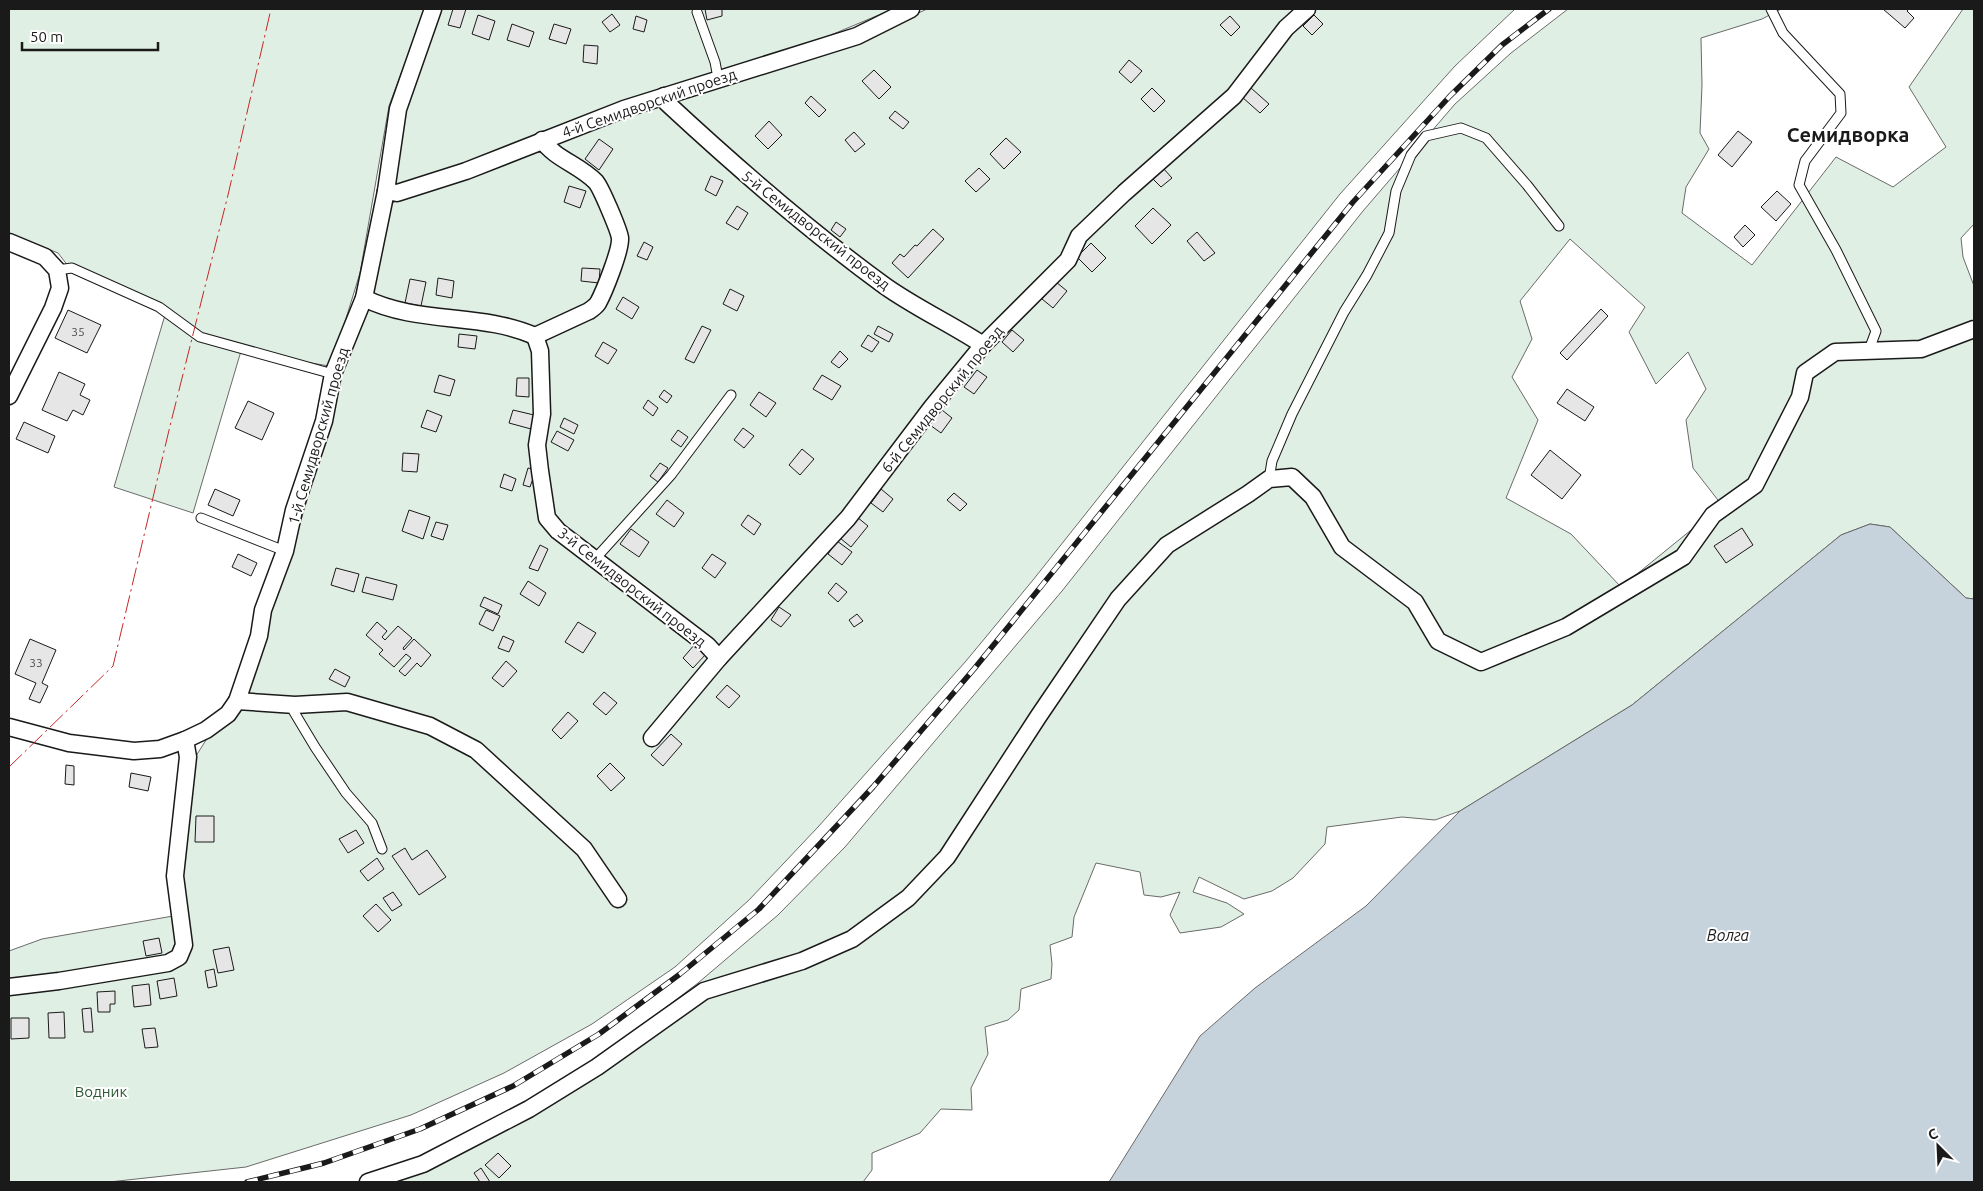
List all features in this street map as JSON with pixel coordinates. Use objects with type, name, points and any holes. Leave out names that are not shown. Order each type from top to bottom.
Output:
[{"type":"street","name":"1-й Семидворский проезд","points":[[232,708],[259,636],[263,610],[285,551],[294,510],[324,421],[333,374],[364,298],[386,191],[398,109],[433,9]]},
{"type":"street","name":"4-й Семидворский проезд","points":[[386,191],[397,193],[458,174],[542,140],[664,96],[857,36],[911,9]]},
{"type":"street","name":"6-й Семидворский проезд","points":[[652,738],[720,658],[848,518],[932,407],[983,345],[1068,260],[1079,236],[1124,193],[1234,96],[1286,28],[1306,9]]},
{"type":"street","name":"5-й Семидворский проезд","points":[[664,96],[667,103],[750,180],[857,264],[886,286],[983,345]]},
{"type":"street","points":[[364,298],[373,303],[413,314],[516,328],[535,336],[589,311],[597,305],[609,278],[620,239],[597,183],[578,167],[548,149],[542,140]]},
{"type":"street","points":[[9,242],[45,257],[57,270],[60,288],[53,308],[9,396]]},
{"type":"street","points":[[368,1182],[423,1164],[529,1109],[597,1067],[704,991],[802,961],[852,939],[908,898],[947,857],[1118,599],[1167,545],[1269,479],[1292,477],[1313,497],[1342,547],[1416,602],[1438,641],[1481,662],[1566,627],[1682,557],[1713,515],[1755,485],[1800,397],[1806,373],[1835,352],[1921,349],[1974,329]]},
{"type":"street","name":"3-й Семидворский проезд","points":[[535,336],[540,350],[542,414],[537,445],[547,518],[558,531],[707,645],[720,658]]},
{"type":"street","points":[[9,727],[69,742],[134,751],[160,749],[185,740],[206,730],[232,708],[347,702],[430,726],[476,750],[584,849],[618,900]]},
{"type":"street","points":[[9,987],[59,981],[168,963],[179,957],[184,945],[175,876],[188,757],[185,740]]},
{"type":"lane","points":[[1771,9],[1783,33],[1840,94],[1841,113],[1805,161],[1800,185],[1836,250],[1876,331],[1869,350]]},
{"type":"lane","points":[[697,12],[715,62],[718,78]]},
{"type":"lane","points":[[1269,479],[1272,461],[1292,414],[1344,312],[1368,275],[1389,233],[1396,191],[1412,154],[1426,136],[1461,128],[1486,138],[1527,185],[1559,226]]},
{"type":"lane","points":[[57,270],[72,268],[159,307],[200,337],[333,374]]},
{"type":"lane","points":[[595,559],[671,475],[732,395]]},
{"type":"lane","points":[[201,518],[285,551]]},
{"type":"lane","points":[[295,705],[294,712],[346,793],[372,823],[382,849]]},
{"type":"green space","points":[[9,9],[425,9],[389,106],[360,273],[339,341],[329,366],[241,351],[193,513],[114,487],[165,315],[72,271],[58,253],[9,233]]},
{"type":"green space","points":[[442,9],[893,9],[795,50],[403,184],[396,184],[393,175],[405,112]]},
{"type":"green space","points":[[927,9],[1302,9],[1229,93],[1065,253],[990,331],[981,335],[886,282],[752,175],[674,102],[676,95],[860,40]]},
{"type":"green space","name":"Водник","points":[[1312,9],[1515,9],[1455,66],[1340,194],[1033,580],[966,661],[818,827],[749,900],[675,967],[592,1024],[504,1073],[411,1115],[246,1167],[109,1182],[9,1182],[9,951],[42,939],[173,916],[194,759],[208,737],[244,708],[269,612],[290,558],[329,424],[339,378],[366,311],[373,309],[515,330],[532,341],[543,520],[708,653],[708,664],[1086,238]]},
{"type":"green space","points":[[1568,9],[1781,9],[1762,19],[1701,38],[1700,133],[1709,149],[1686,187],[1682,213],[1752,265],[1836,157],[1893,187],[1946,147],[1909,87],[1963,9],[1974,9],[1974,224],[1961,238],[1963,257],[1974,286],[1974,599],[1966,598],[1890,527],[1870,524],[1841,535],[1632,705],[1460,811],[1435,820],[1402,817],[1327,827],[1325,844],[1293,878],[1272,891],[1244,899],[1199,877],[1193,892],[1227,903],[1244,914],[1221,927],[1180,933],[1170,915],[1180,892],[1161,897],[1144,895],[1140,872],[1096,863],[1074,917],[1072,937],[1050,945],[1051,979],[1021,989],[1019,1010],[1008,1020],[985,1027],[988,1054],[971,1088],[972,1110],[941,1109],[920,1133],[872,1153],[872,1170],[863,1182],[390,1182],[508,1127],[501,1114],[523,1103],[614,1047],[698,983],[778,915],[845,847],[1062,591],[1363,211],[1455,104],[1511,53]],"holes":[[[1570,239],[1645,307],[1629,332],[1656,384],[1688,352],[1706,389],[1686,420],[1693,468],[1721,504],[1621,587],[1571,534],[1506,498],[1538,420],[1512,377],[1532,339],[1520,301]]]},
{"type":"green space","points":[[660,105],[747,184],[970,341],[973,350],[845,516],[725,646],[716,645],[603,562],[551,514],[543,443],[544,341],[591,314],[623,227],[554,143]]},
{"type":"green space","points":[[533,152],[545,153],[593,186],[614,239],[595,300],[532,329],[413,313],[375,295],[371,286],[390,206],[394,202],[468,177]]},
{"type":"water","name":"Волга","points":[[1870,524],[1890,527],[1966,598],[1974,599],[1974,1182],[1109,1182],[1200,1036],[1255,988],[1366,906],[1460,811],[1632,705],[1841,535]]},
{"type":"building","points":[[453,9],[466,9],[460,28],[448,25]]},
{"type":"building","points":[[705,9],[722,9],[722,16],[707,20]]},
{"type":"building","points":[[1883,9],[1909,9],[1907,11],[1914,18],[1905,28]]},
{"type":"building","points":[[612,14],[620,25],[610,32],[602,22]]},
{"type":"building","points":[[478,15],[495,21],[489,40],[472,34]]},
{"type":"building","points":[[1314,15],[1323,24],[1312,35],[1303,26]]},
{"type":"building","points":[[636,16],[647,20],[644,32],[633,29]]},
{"type":"building","points":[[1230,16],[1240,27],[1231,36],[1220,25]]},
{"type":"building","points":[[512,24],[534,32],[529,47],[507,40]]},
{"type":"building","points":[[554,24],[571,29],[566,44],[549,39]]},
{"type":"building","points":[[584,45],[598,46],[597,64],[583,62]]},
{"type":"building","points":[[1129,60],[1142,71],[1131,83],[1119,72]]},
{"type":"building","points":[[874,70],[891,87],[879,99],[862,81]]},
{"type":"building","points":[[1152,88],[1165,101],[1154,112],[1141,99]]},
{"type":"building","points":[[1251,88],[1269,104],[1260,113],[1242,97]]},
{"type":"building","points":[[811,96],[826,110],[819,117],[805,103]]},
{"type":"building","points":[[895,111],[909,122],[903,129],[889,118]]},
{"type":"building","points":[[769,121],[782,135],[768,149],[755,136]]},
{"type":"building","points":[[1738,131],[1752,142],[1732,167],[1718,155]]},
{"type":"building","points":[[854,132],[865,144],[855,152],[845,140]]},
{"type":"building","points":[[1006,138],[1021,152],[1004,169],[990,154]]},
{"type":"building","points":[[599,139],[613,149],[599,170],[585,159]]},
{"type":"building","points":[[979,168],[990,179],[976,192],[965,181]]},
{"type":"building","points":[[1163,168],[1172,178],[1161,187],[1152,178]]},
{"type":"building","points":[[711,176],[723,181],[716,196],[705,190]]},
{"type":"building","points":[[569,186],[586,191],[580,208],[564,202]]},
{"type":"building","points":[[1777,191],[1791,204],[1776,221],[1761,207]]},
{"type":"building","points":[[737,206],[748,213],[738,230],[726,223]]},
{"type":"building","points":[[1153,208],[1171,225],[1152,244],[1135,226]]},
{"type":"building","points":[[836,222],[846,229],[840,237],[831,230]]},
{"type":"building","points":[[1745,225],[1755,235],[1743,247],[1734,237]]},
{"type":"building","points":[[933,229],[944,239],[908,278],[892,263],[900,254],[904,257]]},
{"type":"building","points":[[1197,232],[1215,253],[1204,261],[1187,241]]},
{"type":"building","points":[[644,242],[653,247],[647,260],[637,256]]},
{"type":"building","points":[[1091,243],[1106,258],[1092,272],[1077,257]]},
{"type":"building","points":[[582,268],[600,269],[599,283],[581,281]]},
{"type":"building","points":[[438,278],[454,281],[452,298],[436,295]]},
{"type":"building","points":[[410,279],[426,282],[421,306],[405,303]]},
{"type":"building","points":[[1056,282],[1067,291],[1053,308],[1042,299]]},
{"type":"building","points":[[730,289],[744,296],[737,311],[723,304]]},
{"type":"building","points":[[623,297],[639,307],[632,319],[616,309]]},
{"type":"building","points":[[1601,309],[1608,316],[1567,360],[1560,353]]},
{"type":"building","points":[[68,310],[101,325],[87,353],[55,338]]},
{"type":"building","points":[[702,326],[711,330],[694,363],[685,359]]},
{"type":"building","points":[[878,326],[893,334],[889,342],[874,334]]},
{"type":"building","points":[[1012,330],[1024,340],[1013,352],[1002,342]]},
{"type":"building","points":[[459,334],[477,336],[475,349],[458,347]]},
{"type":"building","points":[[868,335],[879,342],[872,352],[861,346]]},
{"type":"building","points":[[603,342],[617,350],[608,364],[595,356]]},
{"type":"building","points":[[840,351],[848,359],[839,368],[831,362]]},
{"type":"building","points":[[977,370],[987,377],[974,394],[964,387]]},
{"type":"building","points":[[59,372],[85,384],[80,395],[90,400],[83,415],[73,410],[67,421],[42,410]]},
{"type":"building","points":[[439,375],[455,380],[450,396],[434,392]]},
{"type":"building","points":[[822,375],[841,386],[832,400],[813,389]]},
{"type":"building","points":[[517,378],[529,378],[529,397],[516,396]]},
{"type":"building","points":[[1567,389],[1594,407],[1585,421],[1557,403]]},
{"type":"building","points":[[664,390],[672,396],[667,403],[659,397]]},
{"type":"building","points":[[759,392],[776,403],[766,417],[750,405]]},
{"type":"building","points":[[648,400],[658,408],[653,416],[643,408]]},
{"type":"building","points":[[248,401],[274,413],[262,440],[235,428]]},
{"type":"building","points":[[427,410],[442,416],[436,432],[421,427]]},
{"type":"building","points":[[513,410],[534,415],[531,429],[509,423]]},
{"type":"building","points":[[942,410],[952,418],[941,433],[930,425]]},
{"type":"building","points":[[564,418],[578,425],[574,434],[560,427]]},
{"type":"building","points":[[24,422],[55,436],[48,453],[16,439]]},
{"type":"building","points":[[743,428],[754,436],[744,448],[734,440]]},
{"type":"building","points":[[678,430],[688,437],[681,447],[671,440]]},
{"type":"building","points":[[557,431],[574,440],[568,451],[551,442]]},
{"type":"building","points":[[802,449],[814,459],[800,475],[789,465]]},
{"type":"building","points":[[1550,450],[1581,475],[1562,499],[1531,475]]},
{"type":"building","points":[[403,453],[419,454],[417,472],[402,471]]},
{"type":"building","points":[[660,463],[668,468],[658,482],[650,476]]},
{"type":"building","points":[[528,468],[536,470],[530,487],[523,485]]},
{"type":"building","points":[[504,474],[516,479],[512,491],[500,487]]},
{"type":"building","points":[[215,489],[240,500],[233,516],[208,505]]},
{"type":"building","points":[[881,489],[893,499],[883,512],[871,503]]},
{"type":"building","points":[[954,493],[967,504],[960,511],[947,500]]},
{"type":"building","points":[[667,500],[684,513],[674,527],[656,514]]},
{"type":"building","points":[[409,510],[430,517],[423,539],[402,531]]},
{"type":"building","points":[[748,515],[761,524],[754,535],[741,525]]},
{"type":"building","points":[[857,517],[868,526],[851,547],[840,538]]},
{"type":"building","points":[[436,522],[448,525],[443,540],[431,536]]},
{"type":"building","points":[[1742,528],[1753,545],[1726,563],[1714,546]]},
{"type":"building","points":[[631,529],[649,542],[639,557],[620,544]]},
{"type":"building","points":[[837,541],[852,552],[842,565],[828,554]]},
{"type":"building","points":[[540,545],[548,549],[538,571],[529,568]]},
{"type":"building","points":[[238,554],[257,563],[251,576],[232,567]]},
{"type":"building","points":[[712,554],[726,563],[715,578],[702,568]]},
{"type":"building","points":[[336,568],[359,574],[354,592],[331,585]]},
{"type":"building","points":[[366,577],[397,585],[393,600],[362,592]]},
{"type":"building","points":[[528,581],[546,593],[539,606],[520,594]]},
{"type":"building","points":[[836,583],[847,592],[838,602],[828,593]]},
{"type":"building","points":[[484,597],[502,605],[498,614],[480,606]]},
{"type":"building","points":[[779,607],[791,615],[781,627],[771,620]]},
{"type":"building","points":[[486,610],[500,616],[493,631],[479,624]]},
{"type":"building","points":[[857,614],[863,621],[854,627],[849,620]]},
{"type":"building","points":[[377,622],[387,631],[382,637],[385,640],[398,626],[412,638],[403,648],[404,650],[414,639],[431,655],[421,667],[417,663],[405,676],[399,671],[411,658],[406,654],[394,667],[379,654],[383,650],[366,635]]},
{"type":"building","points":[[578,622],[596,633],[583,653],[565,642]]},
{"type":"building","points":[[503,636],[514,641],[509,652],[498,648]]},
{"type":"building","points":[[30,639],[56,650],[42,683],[48,686],[40,703],[29,699],[36,683],[15,674]]},
{"type":"building","points":[[695,644],[706,654],[693,668],[683,658]]},
{"type":"building","points":[[506,661],[517,671],[503,687],[492,678]]},
{"type":"building","points":[[335,669],[350,677],[345,687],[329,679]]},
{"type":"building","points":[[727,685],[740,696],[729,708],[716,697]]},
{"type":"building","points":[[604,692],[617,703],[606,715],[593,704]]},
{"type":"building","points":[[568,712],[578,721],[561,739],[552,730]]},
{"type":"building","points":[[671,734],[682,744],[663,766],[651,755]]},
{"type":"building","points":[[610,763],[625,778],[611,791],[597,776]]},
{"type":"building","points":[[66,765],[74,766],[74,785],[65,784]]},
{"type":"building","points":[[131,773],[151,777],[148,791],[129,787]]},
{"type":"building","points":[[196,816],[214,816],[214,842],[195,842]]},
{"type":"building","points":[[356,830],[364,843],[348,853],[339,839]]},
{"type":"building","points":[[405,848],[412,860],[427,850],[446,877],[419,895],[392,856]]},
{"type":"building","points":[[377,858],[384,869],[368,881],[360,871]]},
{"type":"building","points":[[393,892],[402,905],[392,911],[383,898]]},
{"type":"building","points":[[376,904],[391,920],[378,932],[363,916]]},
{"type":"building","points":[[159,938],[162,953],[146,956],[143,941]]},
{"type":"building","points":[[229,947],[234,970],[218,973],[213,950]]},
{"type":"building","points":[[214,969],[217,986],[208,988],[205,971]]},
{"type":"building","points":[[174,978],[177,996],[160,999],[157,981]]},
{"type":"building","points":[[149,984],[151,1005],[134,1007],[132,986]]},
{"type":"building","points":[[115,991],[115,1004],[110,1004],[110,1012],[98,1012],[97,992]]},
{"type":"building","points":[[91,1008],[93,1032],[84,1032],[82,1009]]},
{"type":"building","points":[[64,1012],[65,1038],[49,1038],[48,1013]]},
{"type":"building","points":[[11,1018],[29,1018],[29,1038],[11,1039]]},
{"type":"building","points":[[155,1028],[158,1047],[145,1048],[142,1029]]},
{"type":"building","points":[[498,1153],[511,1166],[499,1178],[485,1165]]},
{"type":"building","points":[[481,1168],[490,1182],[480,1182],[474,1173]]},
{"type":"railway","points":[[247,1182],[324,1163],[420,1129],[513,1086],[599,1034],[680,974],[759,909],[873,787],[974,669],[1353,202],[1450,96],[1502,45],[1549,9]]},
{"type":"power","points":[[9,767],[113,666],[170,426],[228,195],[271,9]]},
{"type":"district","name":"Семидворка","points":[[1848,134]]}]
